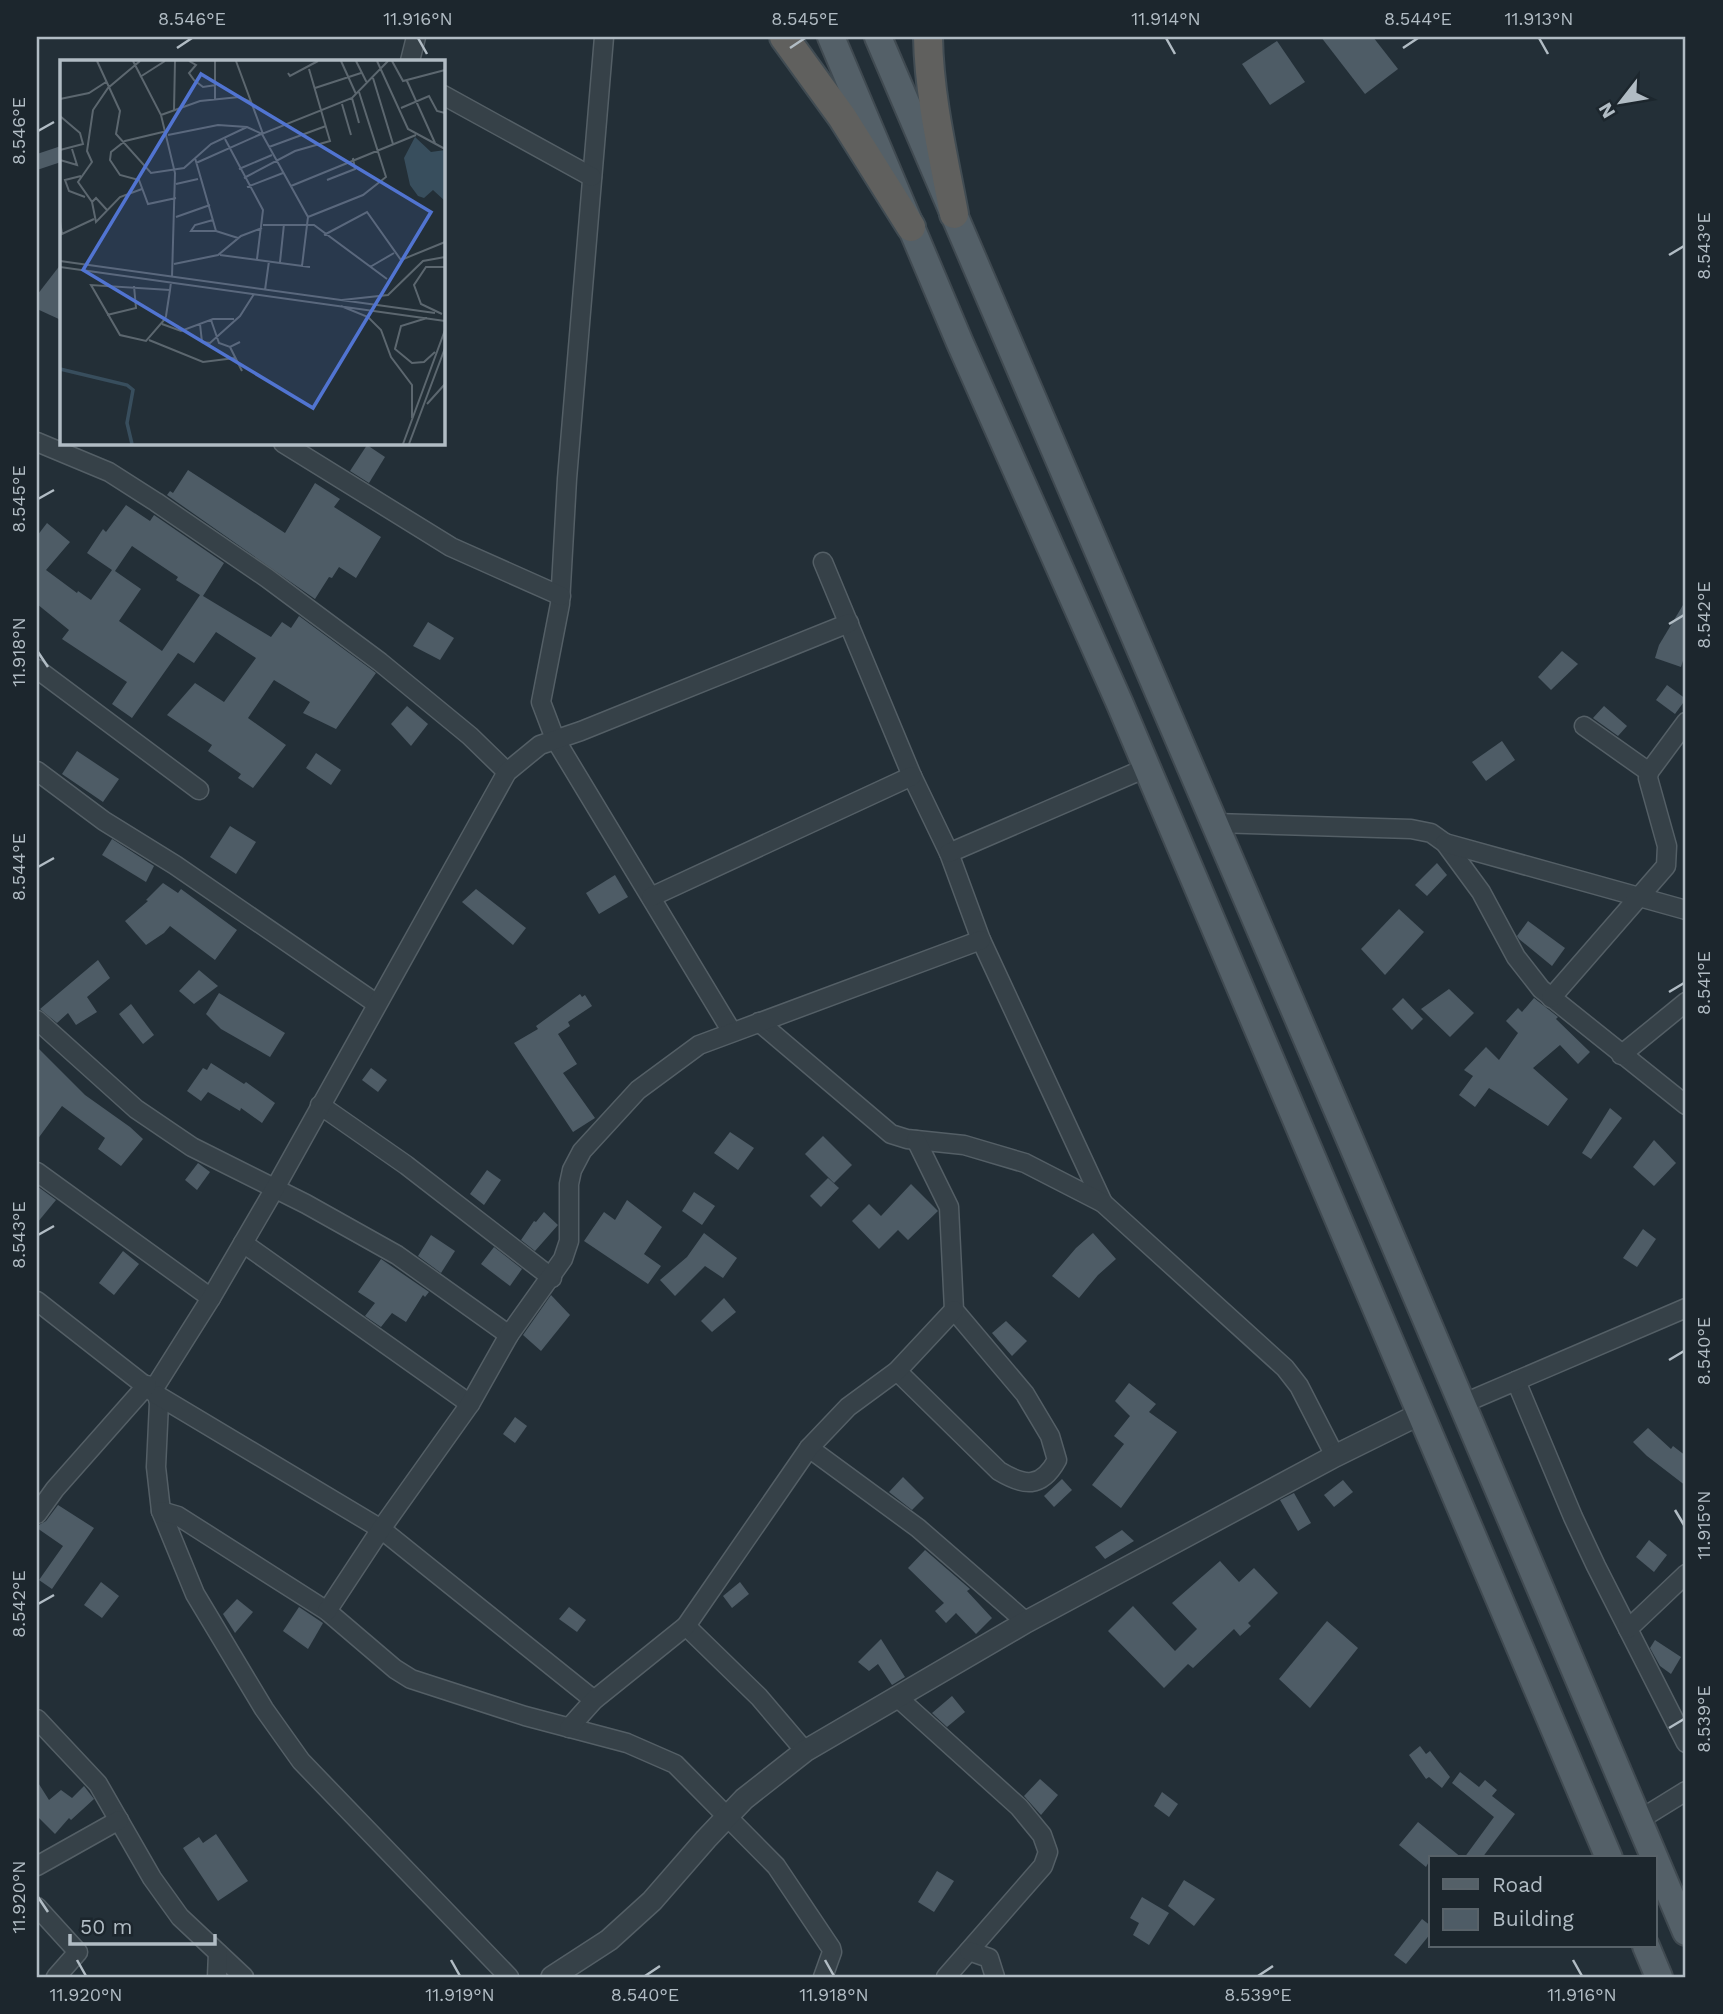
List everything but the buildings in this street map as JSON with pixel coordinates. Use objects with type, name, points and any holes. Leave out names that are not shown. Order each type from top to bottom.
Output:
[{"type":"highway","points":[[784,37],[842,117],[911,227]]},
{"type":"highway","points":[[928,37],[937,124],[954,214]]},
{"type":"main road","points":[[831,37],[960,343],[1120,704],[1608,1856]]},
{"type":"main road","points":[[878,37],[1654,1856]]},
{"type":"main road","points":[[1656,1861],[1686,1932]]},
{"type":"main road","points":[[1647,1948],[1659,1977]]},
{"type":"street","points":[[410,60],[416,37]]},
{"type":"street","points":[[604,37],[567,480],[561,596],[541,702],[555,739],[732,1032]]},
{"type":"street","points":[[444,96],[592,177]]},
{"type":"street","points":[[37,442],[109,472],[267,578],[380,662],[470,736],[507,772]]},
{"type":"street","points":[[285,444],[451,547],[561,596]]},
{"type":"street","points":[[823,562],[912,776],[949,853],[981,940],[1103,1203]]},
{"type":"street","points":[[37,1514],[55,1489],[153,1390],[211,1298],[274,1189],[507,772],[540,745],[849,623]]},
{"type":"street","points":[[37,669],[199,790]]},
{"type":"street","points":[[1551,998],[1666,866],[1668,856],[1648,778],[1649,772],[1686,722]]},
{"type":"street","points":[[1584,726],[1649,772]]},
{"type":"street","points":[[949,853],[1146,768]]},
{"type":"street","points":[[37,771],[104,821],[175,865],[377,1004]]},
{"type":"street","points":[[651,897],[912,776]]},
{"type":"street","points":[[1215,823],[1411,828],[1431,833],[1445,843],[1481,892],[1527,973],[1551,998],[1686,1105]]},
{"type":"street","points":[[1445,843],[1686,910]]},
{"type":"street","points":[[327,1611],[381,1529],[470,1404],[509,1335],[552,1278],[569,1241],[569,1184],[572,1170],[582,1151],[638,1090],[699,1045],[981,940]]},
{"type":"street","points":[[1621,1055],[1686,1002]]},
{"type":"street","points":[[37,1020],[136,1109],[192,1147],[306,1204],[397,1255],[509,1335]]},
{"type":"street","points":[[759,1022],[891,1134],[916,1140],[964,1145],[1025,1163],[1103,1203],[1285,1368],[1298,1386],[1335,1456]]},
{"type":"street","points":[[320,1105],[406,1165],[552,1278]]},
{"type":"street","points":[[897,1371],[999,1471],[1018,1482],[1034,1482],[1051,1471],[1057,1460],[1050,1436],[1025,1394],[954,1310],[949,1208],[916,1140]]},
{"type":"street","points":[[37,1172],[211,1298]]},
{"type":"street","points":[[243,1243],[470,1404]]},
{"type":"street","points":[[37,1301],[130,1375],[381,1529],[594,1700]]},
{"type":"street","points":[[1462,1404],[1686,1308]]},
{"type":"street","points":[[569,1728],[594,1700],[686,1626],[809,1448],[848,1407],[897,1371],[954,1310]]},
{"type":"street","points":[[1516,1381],[1573,1517],[1686,1742]]},
{"type":"street","points":[[153,1390],[159,1403],[156,1467],[161,1511],[195,1594],[283,1738],[301,1761],[509,1977]]},
{"type":"street","points":[[552,1977],[609,1940],[652,1901],[744,1799],[805,1751],[1026,1622],[1335,1456],[1420,1414]]},
{"type":"street","points":[[809,1448],[918,1528],[1026,1622]]},
{"type":"street","points":[[161,1511],[178,1516],[327,1611],[395,1669],[411,1679],[627,1743],[675,1764],[776,1866],[831,1948],[823,1977]]},
{"type":"street","points":[[1628,1629],[1686,1574]]},
{"type":"street","points":[[686,1626],[759,1697],[805,1751]]},
{"type":"street","points":[[897,1697],[1019,1807],[1042,1835],[1048,1853],[1043,1866],[946,1977]]},
{"type":"street","points":[[37,1719],[87,1769],[98,1784],[152,1878],[180,1917],[244,1977]]},
{"type":"street","points":[[1639,1820],[1686,1791]]},
{"type":"street","points":[[37,1866],[119,1821]]},
{"type":"street","points":[[37,1907],[78,1952],[56,1977]]},
{"type":"street","points":[[969,1951],[989,1958],[995,1977]]},
{"type":"street","points":[[217,1977],[218,1953]]}]
